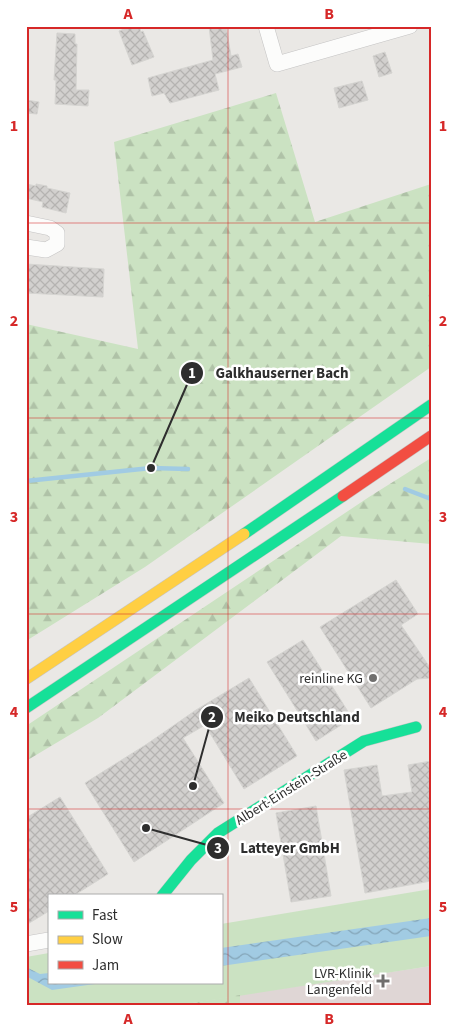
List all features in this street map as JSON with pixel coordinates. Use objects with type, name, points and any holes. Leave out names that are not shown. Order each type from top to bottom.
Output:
[{"type":"main road","points":[[26,678],[272,516],[431,405]]},
{"type":"main road","points":[[26,708],[278,541],[431,436]]},
{"type":"main road","name":"Albert-Einstein-Straße","points":[[164,894],[191,860],[218,834],[364,741],[416,727]]},
{"type":"street","points":[[266,26],[277,64],[410,26]]},
{"type":"street","points":[[26,223],[50,228],[58,233],[57,244],[46,250],[26,246]]},
{"type":"street","points":[[26,944],[48,940]]},
{"type":"shaded area","name":"LVR-Klinik Langenfeld","points":[[431,966],[431,1006],[240,1006],[240,995]]},
{"type":"green space","points":[[276,93],[315,222],[431,184],[431,367],[145,567],[26,641],[26,324],[138,349],[114,142]]},
{"type":"green space","points":[[431,458],[431,544],[341,536],[98,718],[26,761],[26,726],[369,497]]},
{"type":"green space","points":[[431,889],[431,966],[173,1006],[26,1006],[26,957],[48,953],[48,984],[222,984],[222,924]]},
{"type":"green space","points":[[240,995],[240,1006],[173,1006]]},
{"type":"water","points":[[431,918],[431,936],[222,966],[222,948]]},
{"type":"water","points":[[26,967],[40,974],[48,973],[48,984],[95,984],[52,990],[26,976]]},
{"type":"building","points":[[132,26],[139,26],[141,32],[143,31],[154,57],[132,65],[119,31]]},
{"type":"building","points":[[209,26],[226,26],[231,56],[238,54],[242,67],[215,74],[219,90],[170,103],[164,93],[152,96],[148,78],[213,60]]},
{"type":"building","points":[[57,33],[75,34],[75,44],[77,44],[76,90],[89,90],[88,106],[55,104],[56,80],[54,80]]},
{"type":"building","points":[[385,52],[392,73],[379,77],[373,56]]},
{"type":"building","points":[[362,81],[368,100],[339,108],[334,88]]},
{"type":"building","points":[[26,100],[39,102],[37,114],[26,113]]},
{"type":"building","points":[[26,184],[47,186],[47,188],[70,193],[66,213],[42,207],[43,202],[26,198]]},
{"type":"building","points":[[26,264],[104,269],[103,297],[26,293]]},
{"type":"building","points":[[396,580],[418,614],[401,625],[431,669],[431,678],[417,679],[371,708],[320,627]]},
{"type":"building","points":[[303,640],[352,718],[316,741],[267,662]]},
{"type":"building","points":[[249,678],[297,756],[244,789],[205,725],[183,738],[224,803],[134,862],[85,783],[196,710]]},
{"type":"building","points":[[431,761],[431,881],[365,893],[344,770],[377,765],[382,796],[412,792],[408,765]]},
{"type":"building","points":[[60,797],[108,874],[76,894],[48,894],[48,912],[26,925],[26,818]]},
{"type":"building","points":[[316,806],[331,896],[291,902],[276,813]]},
{"type":"waterway","points":[[26,481],[151,468],[188,469]]},
{"type":"waterway","points":[[405,489],[431,499]]},
{"type":"traffic: fast","points":[[244,534],[431,405]]},
{"type":"traffic: fast","points":[[26,708],[343,496]]},
{"type":"traffic: fast","points":[[164,894],[191,860],[218,833],[364,741],[416,727]]},
{"type":"traffic: slow","points":[[26,679],[244,534]]},
{"type":"traffic: jam","points":[[343,496],[431,436]]},
{"type":"place","name":"Galkhauserner Bach","points":[[151,468]]},
{"type":"place","name":"reinline KG","points":[[373,678]]},
{"type":"place","name":"Meiko Deutschland","points":[[193,786]]},
{"type":"place","name":"Latteyer GmbH","points":[[146,828]]},
{"type":"place","name":"LVR-Klinik Langenfeld","points":[[383,981]]}]
